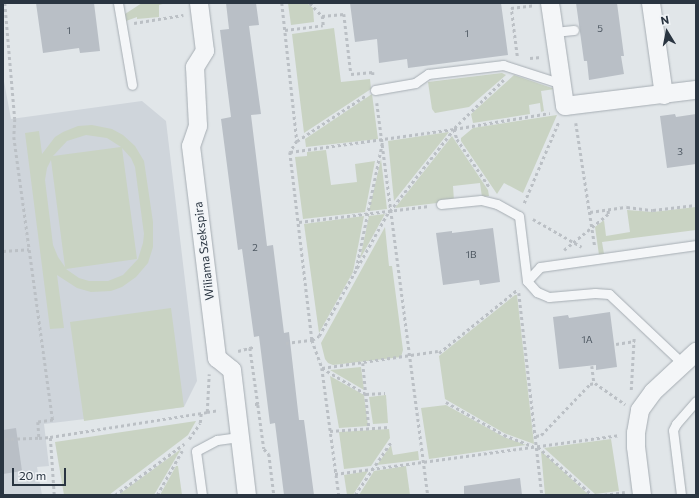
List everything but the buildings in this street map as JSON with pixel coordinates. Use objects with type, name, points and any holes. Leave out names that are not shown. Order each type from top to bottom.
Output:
[{"type":"street","points":[[550,3],[562,84],[569,105],[664,95],[696,90]]},
{"type":"street","points":[[651,3],[664,95]]},
{"type":"street","name":"Wiliama Szekspira","points":[[200,8],[205,51],[195,67],[198,126],[191,146],[217,358]]},
{"type":"street","points":[[642,495],[636,433],[640,410],[654,392],[692,357]]},
{"type":"street","points":[[217,358],[232,370],[247,495]]},
{"type":"lane","points":[[118,3],[132,86]]},
{"type":"lane","points":[[554,32],[574,30]]},
{"type":"lane","points":[[375,90],[415,83],[428,74],[503,65],[562,84]]},
{"type":"lane","points":[[441,204],[481,200],[498,204],[519,216],[527,281],[537,292],[549,297],[595,293],[609,294],[655,336],[692,357]]},
{"type":"lane","points":[[527,281],[542,266],[696,245]]},
{"type":"lane","points":[[681,495],[673,430],[676,424],[696,401]]},
{"type":"lane","points":[[202,495],[196,451],[217,440],[240,437]]},
{"type":"path","points":[[5,3],[15,119],[14,137],[53,420],[38,422],[39,438]]},
{"type":"path","points":[[282,3],[297,141]]},
{"type":"path","points":[[285,30],[323,25],[322,16],[310,3]]},
{"type":"path","points":[[122,25],[200,8]]},
{"type":"path","points":[[322,16],[344,14],[351,74],[373,72],[428,495]]},
{"type":"path","points":[[339,495],[322,368],[312,340],[290,152],[297,141],[375,90]]},
{"type":"path","points":[[569,105],[590,212],[597,259]]},
{"type":"path","points":[[519,216],[569,105]]},
{"type":"path","points":[[290,152],[454,129]]},
{"type":"path","points":[[454,129],[457,140],[494,195],[498,204]]},
{"type":"path","points":[[286,344],[312,340],[319,336],[391,210],[454,129]]},
{"type":"path","points":[[355,272],[366,214],[383,140]]},
{"type":"path","points":[[299,222],[441,204]]},
{"type":"path","points":[[590,212],[627,207],[653,210],[696,205]]},
{"type":"path","points":[[542,266],[608,214],[608,210]]},
{"type":"path","points":[[519,216],[526,215],[592,252],[597,259]]},
{"type":"path","points":[[3,251],[29,249]]},
{"type":"path","points":[[322,368],[439,352],[527,281]]},
{"type":"path","points":[[519,288],[542,495]]},
{"type":"path","points":[[631,394],[634,341],[633,316]]},
{"type":"path","points":[[616,344],[655,336]]},
{"type":"path","points":[[5,439],[50,437],[207,412],[209,370],[217,358],[253,348]]},
{"type":"path","points":[[363,362],[369,428]]},
{"type":"path","points":[[592,366],[594,383],[618,400]]},
{"type":"path","points":[[322,368],[366,394],[385,393]]},
{"type":"path","points":[[536,436],[541,435],[590,384],[594,383]]},
{"type":"path","points":[[446,402],[504,435],[536,446],[592,495]]},
{"type":"path","points":[[258,404],[264,449],[269,454],[274,495]]},
{"type":"path","points":[[157,495],[187,442],[200,423],[201,413]]},
{"type":"path","points":[[330,430],[389,426]]},
{"type":"path","points":[[335,474],[636,433]]},
{"type":"path","points":[[50,437],[54,495]]},
{"type":"path","points":[[115,495],[187,442]]},
{"type":"path","points":[[355,495],[391,442]]},
{"type":"shaded area","points":[[3,76],[11,119],[142,101],[166,121],[197,381],[184,407],[44,424],[49,466],[37,467],[42,495],[3,495]]},
{"type":"green space","points":[[142,3],[166,3],[159,5],[159,17],[137,19],[137,17],[126,21],[125,14]]},
{"type":"green space","points":[[288,3],[307,3],[313,8],[314,22],[291,25]]},
{"type":"green space","points":[[334,28],[341,82],[370,79],[371,89],[304,133],[292,34]]},
{"type":"green space","points":[[502,73],[506,75],[469,107],[435,113],[432,109],[428,82]]},
{"type":"green space","points":[[514,75],[555,89],[541,91],[544,111],[541,112],[540,103],[529,105],[530,114],[473,123],[471,114]]},
{"type":"green space","points":[[372,94],[378,139],[306,147],[305,139]]},
{"type":"green space","points":[[557,115],[523,193],[504,183],[497,194],[461,141],[461,138],[473,128]]},
{"type":"green space","points":[[92,125],[112,129],[123,135],[135,146],[144,161],[153,222],[153,247],[148,263],[136,277],[122,287],[111,291],[91,292],[77,288],[57,275],[64,328],[50,329],[25,133],[39,131],[42,154],[55,137],[78,126]],"holes":[[[86,135],[107,138],[121,147],[53,156],[67,141]],[[122,148],[131,158],[135,167],[144,234],[138,259],[123,275],[108,281],[89,281],[79,278],[66,269],[137,259]],[[51,160],[65,267],[58,257],[53,245],[45,180],[47,168]]]},
{"type":"green space","points":[[449,132],[394,201],[388,141]]},
{"type":"green space","points":[[452,136],[488,190],[489,196],[482,197],[480,183],[453,186],[454,201],[395,208]]},
{"type":"green space","points":[[326,150],[331,185],[357,182],[355,164],[375,161],[365,212],[303,219],[295,157],[307,156],[307,152]]},
{"type":"green space","points":[[381,159],[387,209],[369,211]]},
{"type":"green space","points":[[696,207],[696,230],[602,242],[604,254],[599,255],[595,227],[604,220],[606,236],[630,232],[627,210],[653,212]]},
{"type":"green space","points":[[385,214],[360,259],[369,216]]},
{"type":"green space","points":[[364,216],[353,272],[319,333],[304,224]]},
{"type":"green space","points":[[385,227],[389,266],[392,266],[403,350],[401,357],[333,365],[328,363],[325,359],[321,343]]},
{"type":"green space","points":[[515,295],[517,295],[534,444],[504,433],[445,399],[439,356]]},
{"type":"green space","points":[[171,308],[184,407],[84,421],[70,322]]},
{"type":"green space","points":[[361,367],[364,390],[330,370]]},
{"type":"green space","points":[[330,376],[364,395],[368,426],[339,428]]},
{"type":"green space","points":[[386,395],[388,423],[373,424],[369,397]]},
{"type":"green space","points":[[446,405],[504,437],[526,445],[429,459],[421,408]]},
{"type":"green space","points":[[196,421],[188,435],[109,495],[64,495],[55,442]]},
{"type":"green space","points":[[389,429],[390,438],[371,466],[344,469],[339,432]]},
{"type":"green space","points":[[611,439],[619,491],[595,494],[544,448]]},
{"type":"green space","points":[[391,445],[393,455],[418,451],[419,460],[377,465]]},
{"type":"green space","points":[[181,449],[154,495],[118,495]]},
{"type":"green space","points":[[541,451],[589,495],[545,495]]},
{"type":"green space","points":[[176,466],[178,466],[182,495],[160,495]]},
{"type":"green space","points":[[406,466],[410,495],[359,495],[374,471]]},
{"type":"green space","points":[[368,471],[353,495],[347,495],[344,475]]}]
